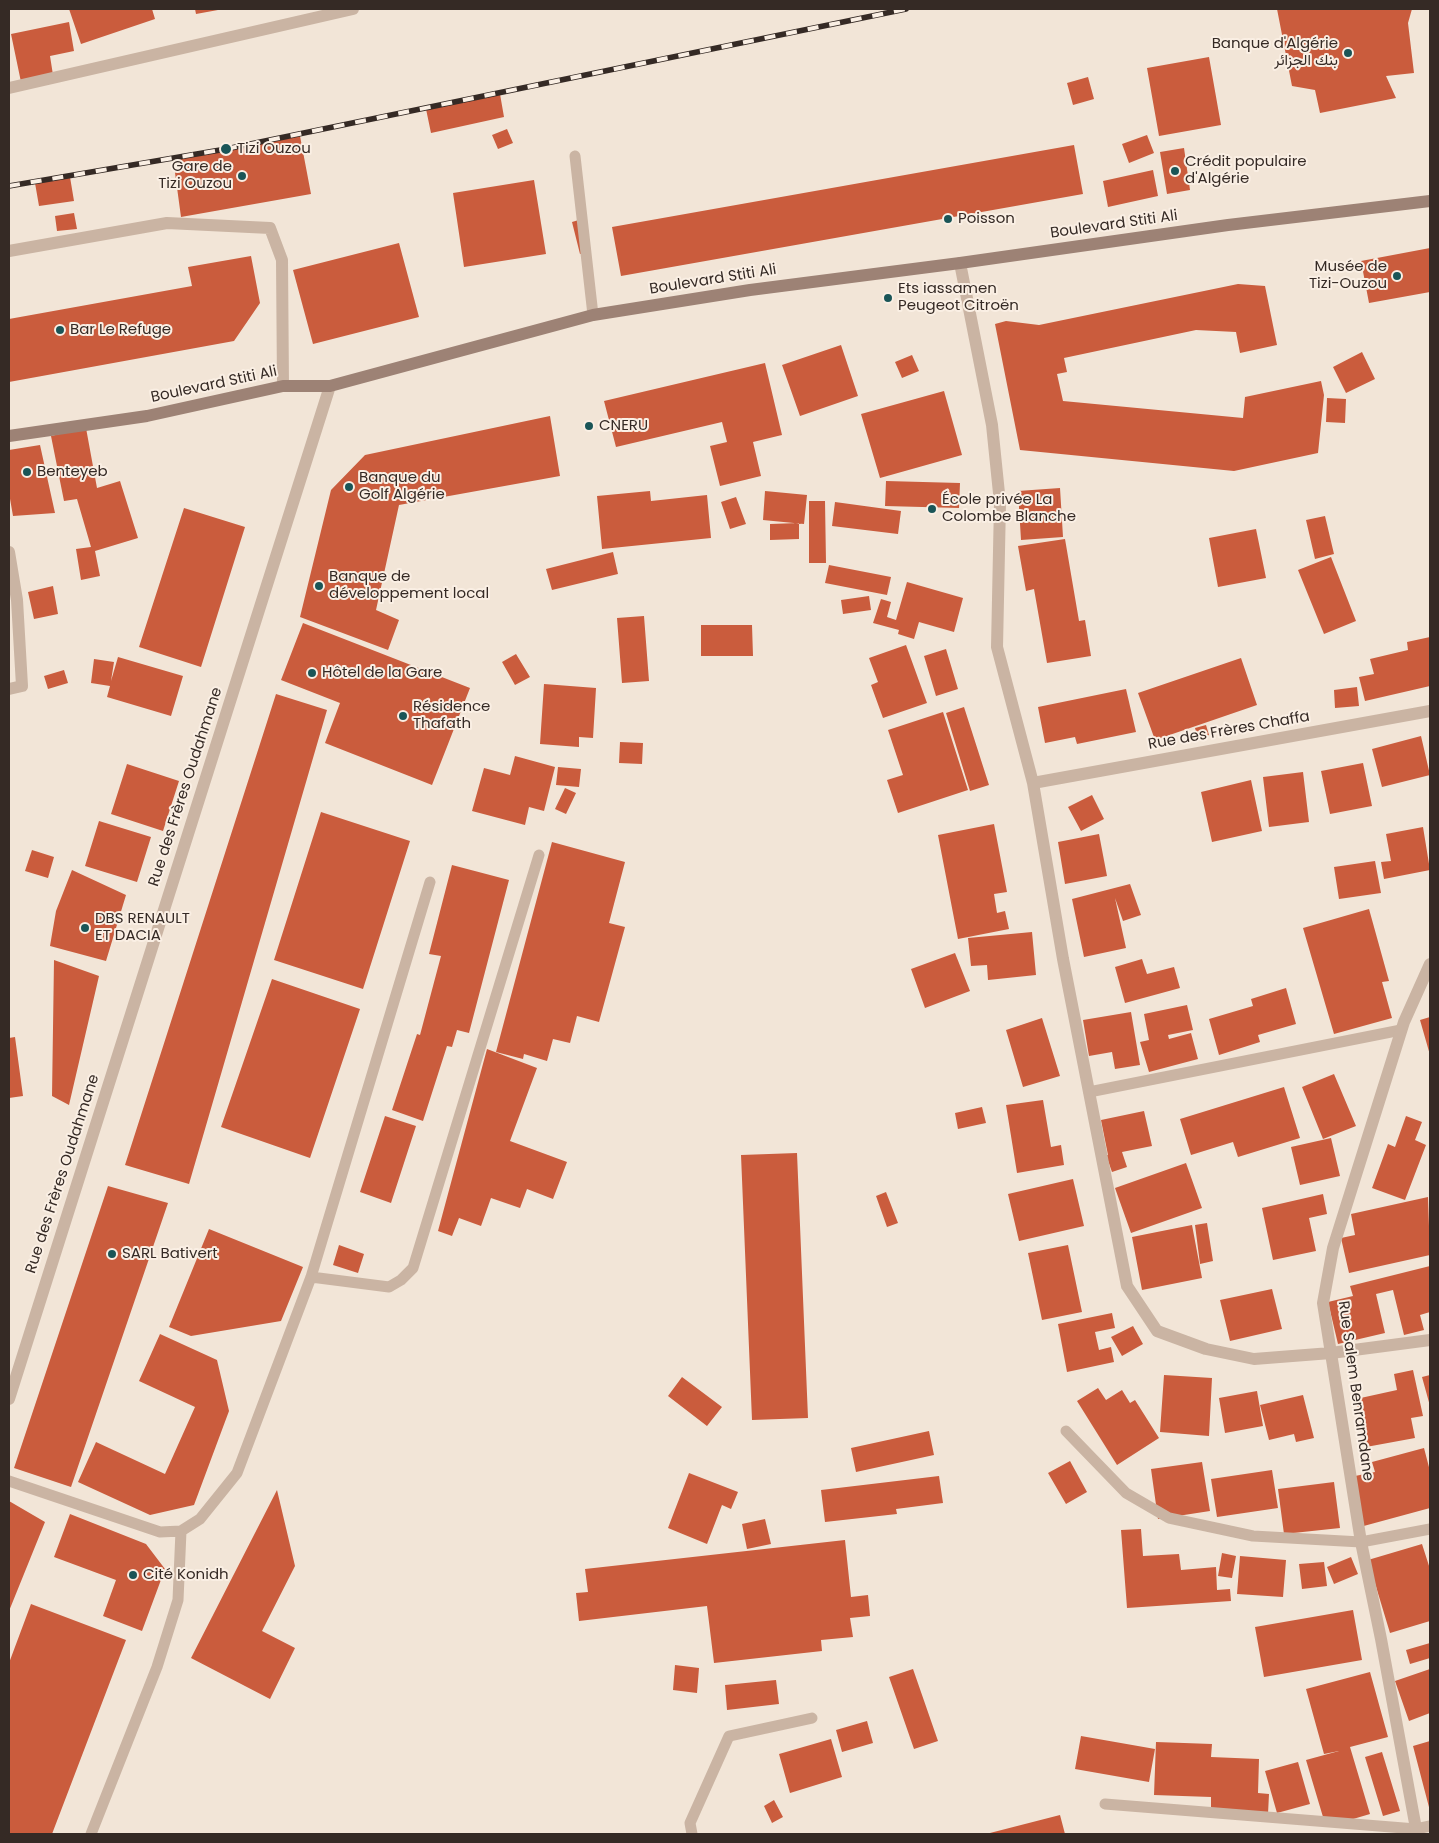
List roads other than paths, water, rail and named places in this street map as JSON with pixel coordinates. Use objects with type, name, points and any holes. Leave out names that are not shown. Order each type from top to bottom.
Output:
[{"type":"main road","name":"Boulevard Stiti Ali","points":[[9,436],[148,416],[283,386],[330,386],[593,315],[750,290],[960,263],[1228,225],[1430,201]]},
{"type":"street","points":[[9,88],[354,9]]},
{"type":"street","points":[[9,252],[167,223],[270,228],[282,260],[283,386]]},
{"type":"street","points":[[960,263],[993,434],[1000,502],[997,647],[1033,783],[1089,1092],[1127,1286],[1157,1331],[1206,1348],[1254,1359],[1331,1353],[1430,1340]]},
{"type":"street","name":"Rue des Frères Oudahmane","points":[[9,1399],[330,386]]},
{"type":"street","points":[[9,552],[17,600],[22,686],[9,689]]},
{"type":"street","name":"Rue des Frères Chaffa","points":[[1033,783],[1430,711]]},
{"type":"street","name":"Rue Salem Benramdane","points":[[1416,1832],[1381,1639],[1361,1542],[1323,1303],[1333,1248],[1401,1030],[1430,964]]},
{"type":"lane","points":[[575,156],[593,315]]},
{"type":"lane","points":[[311,1277],[390,1287],[401,1280],[413,1268],[539,855]]},
{"type":"lane","points":[[9,1481],[160,1532],[181,1531],[200,1519],[237,1473],[311,1277],[430,882]]},
{"type":"lane","points":[[1089,1092],[1401,1030]]},
{"type":"lane","points":[[1066,1431],[1126,1493],[1169,1518],[1253,1536],[1361,1542],[1430,1529]]},
{"type":"lane","points":[[91,1834],[156,1667],[178,1600],[181,1531]]},
{"type":"lane","points":[[692,1834],[690,1823],[728,1736],[812,1718]]},
{"type":"lane","points":[[1105,1804],[1416,1832],[1430,1826]]},
{"type":"railway","points":[[9,186],[226,149],[906,9]]},
{"type":"place","name":"Banque d'Algérie بنك الجزائر","points":[[1348,53]]},
{"type":"place","name":"Tizi Ouzou","points":[[226,149]]},
{"type":"place","name":"Crédit populaire d'Algérie","points":[[1175,171]]},
{"type":"place","name":"Gare de Tizi Ouzou","points":[[242,176]]},
{"type":"place","name":"Poisson","points":[[948,219]]},
{"type":"place","name":"Musée de Tizi-Ouzou","points":[[1397,276]]},
{"type":"place","name":"Ets iassamen Peugeot Citroën","points":[[888,298]]},
{"type":"place","name":"Bar Le Refuge","points":[[60,330]]},
{"type":"place","name":"CNERU","points":[[589,426]]},
{"type":"place","name":"Benteyeb","points":[[27,472]]},
{"type":"place","name":"Banque du Golf Algérie","points":[[349,487]]},
{"type":"place","name":"École privée La Colombe Blanche","points":[[932,509]]},
{"type":"place","name":"Banque de développement local","points":[[319,586]]},
{"type":"place","name":"Hôtel de la Gare","points":[[312,673]]},
{"type":"place","name":"Résidence Thafath","points":[[403,716]]},
{"type":"place","name":"DBS RENAULT ET DACIA","points":[[85,928]]},
{"type":"place","name":"SARL Bativert","points":[[112,1254]]},
{"type":"place","name":"Cité Konidh","points":[[133,1575]]}]
